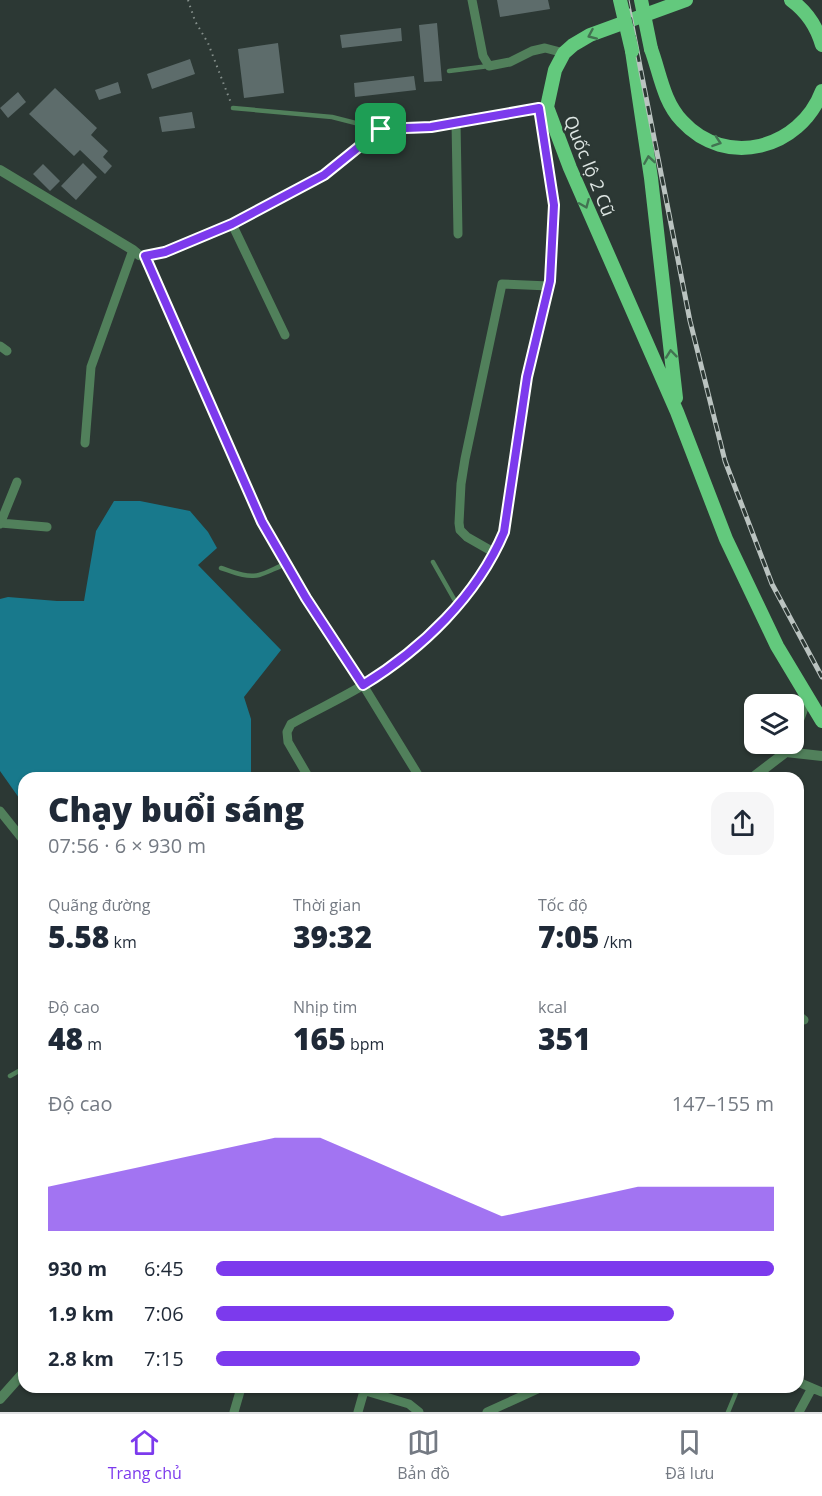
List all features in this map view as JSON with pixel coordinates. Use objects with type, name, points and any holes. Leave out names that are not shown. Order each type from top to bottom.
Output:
[{"type":"main road","name":"Quốc lộ 2 Cũ","points":[[620,0],[632,51],[651,178],[677,412]]},
{"type":"main road","points":[[641,0],[658,77],[674,111],[688,127],[711,141],[743,147],[762,146],[787,136],[808,117],[822,91]]},
{"type":"main road","points":[[564,53],[590,35],[686,0]]},
{"type":"main road","points":[[791,0],[813,24],[822,45]]},
{"type":"main road","name":"Quốc lộ 2 Cũ","points":[[564,53],[555,70],[543,107],[549,115],[574,178],[677,412],[726,539],[777,646],[822,721]]},
{"type":"street","points":[[472,0],[483,56],[489,66],[510,62],[532,51],[545,48],[564,53]]},
{"type":"street","points":[[0,170],[139,255],[145,256],[165,252],[232,224],[324,175],[381,129],[431,127],[543,107],[554,205],[549,286],[527,377],[504,532],[495,553],[458,606],[412,650],[386,671],[291,724],[287,732],[288,742],[306,772]]},
{"type":"street","points":[[456,122],[458,234]]},
{"type":"street","points":[[232,224],[285,335]]},
{"type":"street","points":[[85,443],[91,367],[133,250]]},
{"type":"street","points":[[145,256],[262,522],[306,598],[416,772]]},
{"type":"street","points":[[495,553],[467,537],[460,530],[459,523],[461,484],[484,363],[502,284],[549,286]]},
{"type":"street","points":[[16,482],[0,524],[47,527]]},
{"type":"street","points":[[804,707],[807,699]]},
{"type":"street","points":[[804,752],[822,756]]},
{"type":"street","points":[[759,772],[780,754]]},
{"type":"street","points":[[0,812],[18,834]]},
{"type":"street","points":[[0,1399],[18,1379]]},
{"type":"street","points":[[804,1385],[822,1392]]},
{"type":"street","points":[[799,1412],[812,1388]]},
{"type":"street","points":[[234,1412],[240,1393]]},
{"type":"street","points":[[357,1412],[359,1393]]},
{"type":"street","points":[[373,1393],[409,1404],[419,1412]]},
{"type":"street","points":[[487,1412],[529,1393]]},
{"type":"lane","points":[[449,71],[489,66]]},
{"type":"lane","points":[[233,108],[332,117],[381,129]]},
{"type":"lane","points":[[433,562],[458,606]]},
{"type":"lane","points":[[221,568],[252,576],[286,564]]},
{"type":"lane","points":[[10,1076],[18,1071]]},
{"type":"lane","points":[[728,1412],[736,1393]]},
{"type":"path","points":[[188,0],[195,21],[208,43],[233,108]]},
{"type":"water","points":[[114,501],[140,501],[190,511],[208,532],[217,548],[198,565],[281,650],[244,697],[251,719],[251,772],[18,772],[18,796],[0,771],[0,599],[8,597],[84,601],[96,531]]},
{"type":"building","points":[[497,0],[548,0],[550,9],[500,17]]},
{"type":"building","points":[[437,23],[442,81],[424,82],[419,25]]},
{"type":"building","points":[[401,28],[402,41],[342,48],[340,35]]},
{"type":"building","points":[[278,43],[284,93],[244,98],[238,49]]},
{"type":"building","points":[[190,59],[195,74],[152,89],[147,74]]},
{"type":"building","points":[[414,76],[416,90],[355,97],[354,83]]},
{"type":"building","points":[[118,82],[121,93],[99,100],[95,90]]},
{"type":"building","points":[[55,88],[97,128],[91,135],[108,151],[103,157],[112,166],[105,174],[80,150],[74,156],[29,114]]},
{"type":"building","points":[[18,92],[26,102],[8,118],[0,108]]},
{"type":"building","points":[[192,112],[195,128],[162,132],[159,117]]},
{"type":"building","points":[[83,163],[97,177],[76,200],[61,186]]},
{"type":"building","points":[[43,164],[60,181],[50,191],[33,174]]},
{"type":"railway","points":[[627,0],[690,321],[725,461],[772,584],[822,677]]},
{"type":"route","points":[[539,108],[554,205],[550,281],[527,377],[504,532],[495,553],[458,606],[412,650],[386,671],[363,685],[306,598],[262,522],[145,256],[165,252],[232,224],[324,175],[381,129],[431,127],[539,108]]}]
